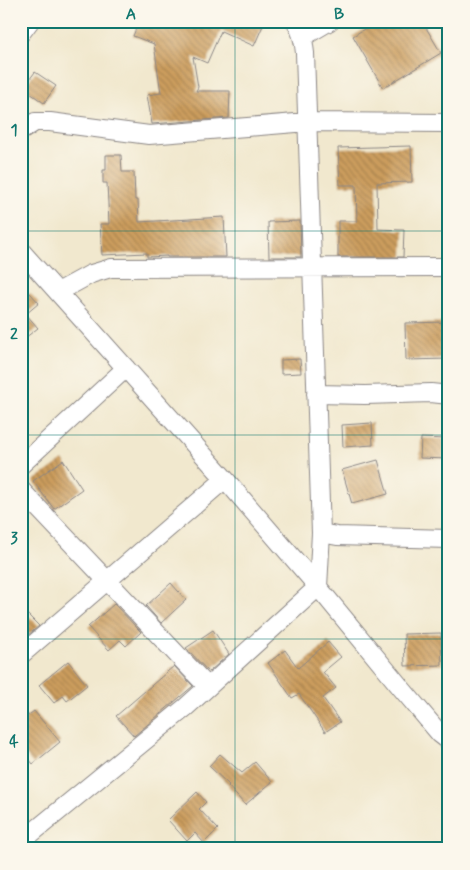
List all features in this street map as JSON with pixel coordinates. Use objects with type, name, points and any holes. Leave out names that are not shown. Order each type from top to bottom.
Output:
[{"type":"street","points":[[21,33],[30,21]]},
{"type":"street","points":[[21,842],[111,770],[208,687],[318,587],[321,532],[308,122],[303,37],[295,21]]},
{"type":"street","points":[[303,37],[330,21]]},
{"type":"street","points":[[21,131],[34,122],[50,122],[150,134],[308,122],[449,123]]},
{"type":"street","points":[[21,251],[225,479],[440,734],[449,741]]},
{"type":"street","points":[[58,292],[91,274],[111,268],[449,267]]},
{"type":"street","points":[[21,465],[126,368]]},
{"type":"street","points":[[316,394],[430,393],[449,395]]},
{"type":"street","points":[[21,655],[225,479]]},
{"type":"street","points":[[21,490],[208,687]]},
{"type":"street","points":[[321,532],[344,536],[449,539]]},
{"type":"building","points":[[139,21],[265,21],[254,46],[221,31],[207,63],[193,57],[198,87],[196,91],[230,91],[229,118],[152,124],[147,95],[161,93],[154,44],[133,36]]},
{"type":"building","points":[[377,21],[422,21],[441,53],[383,88],[353,36]]},
{"type":"building","points":[[35,72],[56,86],[44,103],[23,88]]},
{"type":"building","points":[[411,146],[412,182],[377,183],[378,229],[404,230],[403,257],[338,257],[338,221],[357,221],[356,185],[340,185],[338,148]]},
{"type":"building","points":[[106,155],[121,155],[122,172],[134,172],[135,200],[138,200],[139,222],[224,217],[226,257],[147,257],[147,253],[102,255],[100,224],[109,224],[107,183],[103,183],[103,170],[106,170]]},
{"type":"building","points":[[300,221],[301,257],[269,257],[268,222]]},
{"type":"building","points":[[30,293],[39,303],[26,314],[38,328],[21,341],[21,300]]},
{"type":"building","points":[[449,322],[449,359],[406,360],[405,323]]},
{"type":"building","points":[[300,359],[301,373],[281,374],[281,360]]},
{"type":"building","points":[[372,423],[373,445],[343,447],[342,425]]},
{"type":"building","points":[[421,438],[449,439],[448,459],[420,458]]},
{"type":"building","points":[[63,460],[82,489],[54,509],[33,481]]},
{"type":"building","points":[[378,460],[388,494],[352,504],[342,470]]},
{"type":"building","points":[[171,583],[186,600],[161,623],[146,606]]},
{"type":"building","points":[[114,604],[141,632],[126,646],[120,640],[109,650],[88,627]]},
{"type":"building","points":[[21,608],[39,626],[21,641]]},
{"type":"building","points":[[213,630],[229,654],[209,672],[186,648]]},
{"type":"building","points":[[441,633],[442,665],[405,666],[404,634]]},
{"type":"building","points":[[328,642],[341,657],[323,672],[336,688],[323,698],[340,722],[325,732],[299,694],[292,698],[268,663],[285,650],[298,668]]},
{"type":"building","points":[[68,661],[87,685],[67,701],[63,696],[54,703],[39,685]]},
{"type":"building","points":[[174,666],[193,686],[134,736],[116,716]]},
{"type":"building","points":[[34,711],[60,742],[33,764],[21,749],[21,721]]},
{"type":"building","points":[[220,754],[242,773],[255,762],[272,782],[245,805],[229,785],[209,766]]},
{"type":"building","points":[[197,792],[206,802],[199,809],[218,829],[204,843],[195,833],[187,841],[168,820]]}]
